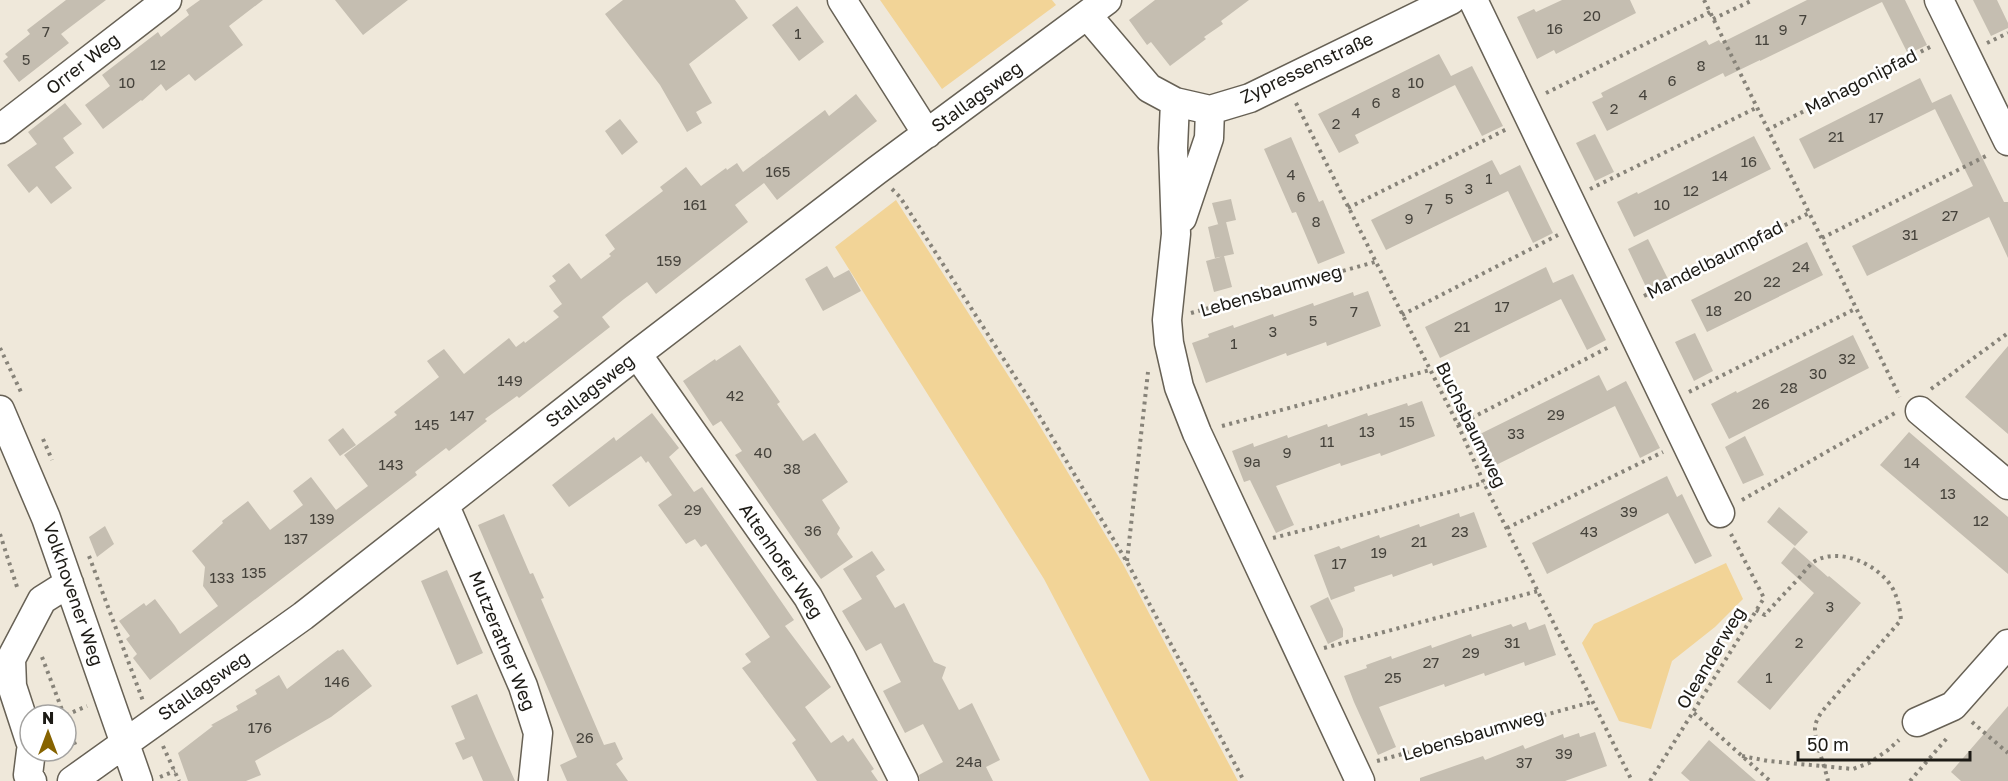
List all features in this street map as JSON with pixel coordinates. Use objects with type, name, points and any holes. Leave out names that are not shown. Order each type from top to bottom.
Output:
[{"type":"street","name":"Orrer Weg","points":[[0,129],[167,0]]},
{"type":"street","points":[[842,0],[927,134]]},
{"type":"street","name":"Zypressenstraße","points":[[1097,8],[1149,88],[1175,102],[1210,110],[1250,98],[1451,0]]},
{"type":"street","points":[[1473,0],[1720,513]]},
{"type":"street","points":[[1939,0],[1956,34],[2003,146]]},
{"type":"street","name":"Stallagsweg","points":[[72,781],[303,616],[637,354],[876,171],[1097,8]]},
{"type":"street","points":[[1175,102],[1173,148],[1176,234],[1168,332],[1179,387],[1197,433],[1357,774]]},
{"type":"street","points":[[1176,234],[1209,138],[1210,110]]},
{"type":"street","name":"Altenhofer Weg","points":[[637,354],[808,597],[904,781]]},
{"type":"street","points":[[1924,401],[2008,485]]},
{"type":"street","name":"Volkhovener Weg","points":[[0,410],[46,518],[138,781]]},
{"type":"street","name":"Mutzerather Weg","points":[[445,506],[522,687],[538,734],[533,781]]},
{"type":"street","points":[[18,704],[12,686],[11,659],[42,600],[69,583]]},
{"type":"street","points":[[1917,722],[1959,711],[2008,644]]},
{"type":"street","points":[[30,763],[28,775],[32,781]]},
{"type":"path","points":[[1704,0],[1905,407],[1720,513]]},
{"type":"path","points":[[1713,19],[1753,0]]},
{"type":"path","points":[[1348,208],[1710,12]]},
{"type":"path","name":"Mahagonipfad","points":[[1767,130],[1956,34]]},
{"type":"path","name":"Buchsbaumweg","points":[[1285,81],[1458,425],[1484,483],[1632,781]]},
{"type":"path","points":[[1402,315],[1756,108]]},
{"type":"path","points":[[1822,238],[2003,146]]},
{"type":"path","points":[[876,171],[900,197],[1028,397],[1127,562],[1244,781]]},
{"type":"path","name":"Mandelbaumpfad","points":[[1620,308],[1809,213]]},
{"type":"path","name":"Lebensbaumweg","points":[[1168,332],[1376,262]]},
{"type":"path","points":[[1666,403],[1855,309]]},
{"type":"path","points":[[1127,562],[1149,362],[1168,332]]},
{"type":"path","points":[[1924,401],[2008,333]]},
{"type":"path","points":[[1458,425],[1633,335]]},
{"type":"path","points":[[1197,433],[1430,370]]},
{"type":"path","points":[[1507,528],[1685,441]]},
{"type":"path","points":[[1249,545],[1484,483]]},
{"type":"path","name":"Oleanderweg","points":[[1650,781],[1764,598],[1720,513]]},
{"type":"path","points":[[1756,610],[1765,615],[1813,563],[1829,556],[1862,561],[1874,568],[1892,588],[1899,604],[1901,620],[1816,721],[1816,736],[1828,781]]},
{"type":"path","points":[[1300,654],[1538,591]]},
{"type":"path","name":"Lebensbaumweg","points":[[1357,774],[1592,702]]},
{"type":"path","points":[[1910,781],[1959,711],[2008,753]]},
{"type":"path","points":[[1694,713],[1770,781]]},
{"type":"path","points":[[1742,756],[1768,761],[1853,769],[1869,763],[1888,750],[1917,722]]},
{"type":"path","points":[[152,724],[178,781]]},
{"type":"shaded area","points":[[880,0],[1052,0],[1056,5],[942,89]]},
{"type":"shaded area","points":[[896,200],[1029,408],[1123,564],[1238,781],[1150,781],[1044,579],[835,247]]},
{"type":"shaded area","points":[[1726,563],[1743,599],[1715,627],[1672,661],[1651,729],[1619,721],[1582,643],[1594,624]]},
{"type":"building","points":[[66,0],[106,0],[61,34],[69,43],[19,82],[3,61],[8,57],[5,54],[30,34],[27,30]]},
{"type":"building","points":[[200,0],[263,0],[229,26],[243,45],[195,81],[189,74],[166,91],[161,84],[103,129],[85,105],[110,86],[102,75],[158,32],[161,37],[189,15],[186,10]]},
{"type":"building","points":[[335,0],[408,0],[363,35]]},
{"type":"building","points":[[623,0],[735,0],[748,18],[689,64],[712,103],[696,112],[702,123],[687,132],[660,85],[605,14]]},
{"type":"building","points":[[1155,0],[1249,0],[1221,21],[1223,24],[1204,37],[1206,39],[1170,66],[1151,42],[1147,45],[1129,20]]},
{"type":"building","points":[[1562,0],[1630,0],[1636,13],[1556,54],[1554,50],[1537,59],[1517,17],[1534,9],[1536,12]]},
{"type":"building","points":[[1807,0],[1905,0],[1927,45],[1908,54],[1882,2],[1725,77],[1723,73],[1607,131],[1592,102],[1603,97],[1601,93],[1706,40],[1709,45],[1719,40],[1721,43]]},
{"type":"building","points":[[1973,0],[1997,0],[2008,23],[2008,28],[1991,36]]},
{"type":"building","points":[[797,6],[824,42],[799,61],[772,25]]},
{"type":"building","points":[[1439,54],[1451,76],[1472,66],[1503,126],[1482,136],[1455,85],[1355,135],[1359,143],[1339,153],[1318,114]]},
{"type":"building","points":[[1920,78],[1935,109],[1814,169],[1799,139]]},
{"type":"building","points":[[856,94],[877,121],[777,200],[764,183],[735,205],[748,222],[656,294],[647,282],[624,299],[602,317],[610,327],[519,398],[517,396],[485,419],[487,421],[449,451],[446,448],[415,472],[417,475],[150,680],[133,658],[137,654],[126,639],[130,636],[119,621],[144,603],[146,606],[155,599],[180,634],[218,606],[203,586],[205,567],[192,551],[223,523],[222,521],[248,501],[270,530],[303,505],[293,491],[311,477],[336,510],[368,486],[344,455],[397,415],[394,412],[439,377],[427,361],[444,349],[464,374],[509,338],[516,347],[524,341],[525,343],[559,317],[553,311],[562,304],[549,286],[556,281],[552,276],[569,263],[581,279],[611,256],[609,254],[615,249],[605,235],[663,191],[660,187],[686,167],[701,186],[737,163],[743,172],[825,110],[829,116]]},
{"type":"building","points":[[1951,94],[2004,202],[2008,202],[2008,258],[1989,217],[1867,276],[1852,246],[1973,186],[1932,103]]},
{"type":"building","points":[[65,103],[82,124],[63,138],[74,153],[55,167],[72,188],[51,204],[37,186],[29,193],[7,165],[37,144],[28,132]]},
{"type":"building","points":[[620,119],[638,142],[622,155],[605,131]]},
{"type":"building","points":[[1595,134],[1614,172],[1595,181],[1576,143]]},
{"type":"building","points":[[1754,136],[1771,169],[1634,237],[1617,202],[1637,192],[1638,194]]},
{"type":"building","points":[[1291,137],[1319,202],[1323,200],[1345,253],[1318,264],[1296,212],[1292,213],[1264,149]]},
{"type":"building","points":[[1492,160],[1500,175],[1520,165],[1553,233],[1533,243],[1508,191],[1386,250],[1371,220]]},
{"type":"building","points":[[1231,199],[1236,220],[1218,224],[1212,203]]},
{"type":"building","points":[[1226,222],[1234,254],[1215,258],[1208,227]]},
{"type":"building","points":[[1648,239],[1668,279],[1647,289],[1628,249]]},
{"type":"building","points":[[1807,242],[1823,275],[1707,332],[1691,300]]},
{"type":"building","points":[[1224,256],[1232,287],[1214,292],[1206,261]]},
{"type":"building","points":[[827,266],[834,278],[849,270],[861,291],[823,311],[805,279]]},
{"type":"building","points":[[1546,267],[1553,283],[1573,274],[1606,340],[1587,350],[1561,299],[1440,358],[1425,327]]},
{"type":"building","points":[[1368,291],[1381,326],[1327,346],[1326,342],[1287,356],[1286,353],[1206,383],[1192,343],[1209,337],[1208,334],[1233,325],[1234,328],[1273,314],[1274,317],[1313,303],[1314,306],[1353,292],[1354,296]]},
{"type":"building","points":[[1695,333],[1713,371],[1694,381],[1675,342]]},
{"type":"building","points":[[1853,335],[1869,368],[1729,439],[1711,404]]},
{"type":"building","points":[[740,345],[780,402],[777,404],[803,441],[815,433],[848,482],[822,500],[840,528],[837,534],[853,557],[821,579],[735,455],[742,451],[721,421],[713,426],[683,381]]},
{"type":"building","points":[[2008,346],[2008,434],[1965,397]]},
{"type":"building","points":[[1599,375],[1607,391],[1626,381],[1660,448],[1640,458],[1615,406],[1494,466],[1478,435]]},
{"type":"building","points":[[1422,401],[1435,436],[1381,456],[1380,453],[1341,466],[1340,463],[1276,486],[1294,525],[1276,533],[1250,480],[1244,482],[1232,451],[1253,443],[1254,447],[1287,435],[1288,438],[1327,424],[1328,427],[1367,413],[1368,416],[1407,403],[1408,406]]},
{"type":"building","points":[[652,413],[679,448],[669,457],[694,492],[702,487],[794,620],[785,626],[831,687],[805,707],[831,743],[843,735],[848,742],[853,738],[874,769],[871,771],[878,781],[817,781],[792,743],[796,740],[742,668],[751,662],[745,654],[770,637],[706,544],[701,547],[695,539],[686,544],[658,505],[672,495],[648,461],[646,463],[641,456],[569,507],[552,485],[614,437],[616,441]]},
{"type":"building","points":[[343,428],[356,445],[340,456],[328,440]]},
{"type":"building","points":[[1909,432],[2008,517],[2008,574],[1880,465]]},
{"type":"building","points":[[1745,436],[1764,475],[1743,484],[1725,447]]},
{"type":"building","points":[[1667,476],[1677,497],[1682,494],[1712,556],[1695,564],[1668,513],[1547,574],[1532,543]]},
{"type":"building","points":[[1779,507],[1808,532],[1795,546],[1767,522]]},
{"type":"building","points":[[1474,512],[1487,547],[1433,566],[1432,563],[1393,577],[1392,574],[1354,587],[1355,591],[1331,600],[1314,555],[1339,546],[1341,549],[1379,535],[1380,538],[1419,524],[1420,527],[1459,513],[1460,517]]},
{"type":"building","points":[[504,514],[530,574],[533,573],[544,598],[541,599],[604,745],[615,742],[623,759],[616,764],[628,781],[567,781],[560,765],[577,757],[478,525]]},
{"type":"building","points":[[105,526],[114,544],[97,557],[89,537]]},
{"type":"building","points":[[1794,547],[1861,603],[1770,710],[1737,682],[1814,593],[1781,563]]},
{"type":"building","points":[[872,551],[885,570],[876,576],[895,608],[904,603],[934,662],[946,667],[942,678],[959,710],[972,703],[1000,760],[986,767],[993,781],[920,781],[919,775],[943,762],[923,724],[905,733],[883,691],[901,682],[881,643],[866,651],[842,611],[862,599],[843,569]]},
{"type":"building","points":[[447,570],[483,653],[457,665],[421,581]]},
{"type":"building","points":[[1328,597],[1343,629],[1343,637],[1328,644],[1310,606]]},
{"type":"building","points":[[1526,622],[1529,630],[1545,624],[1556,655],[1525,666],[1524,662],[1485,676],[1484,673],[1445,687],[1444,684],[1379,707],[1396,747],[1378,755],[1344,676],[1391,656],[1392,659],[1431,645],[1432,648],[1471,634],[1472,637],[1511,624],[1513,627]]},
{"type":"building","points":[[343,649],[372,686],[331,717],[255,761],[261,775],[246,781],[188,781],[178,753],[213,726],[211,725],[238,710],[236,706],[257,694],[255,690],[279,675],[287,689],[338,650]]},
{"type":"building","points":[[477,694],[515,781],[483,781],[472,756],[463,760],[455,743],[465,739],[451,706]]},
{"type":"building","points":[[2008,706],[2008,781],[1961,781],[1951,772]]},
{"type":"building","points":[[1595,732],[1607,766],[1565,781],[1420,781],[1420,778],[1483,756],[1485,760],[1523,745],[1525,749],[1563,734],[1564,738],[1579,733],[1580,737]]},
{"type":"building","points":[[1709,740],[1756,781],[1690,781],[1681,773]]}]
